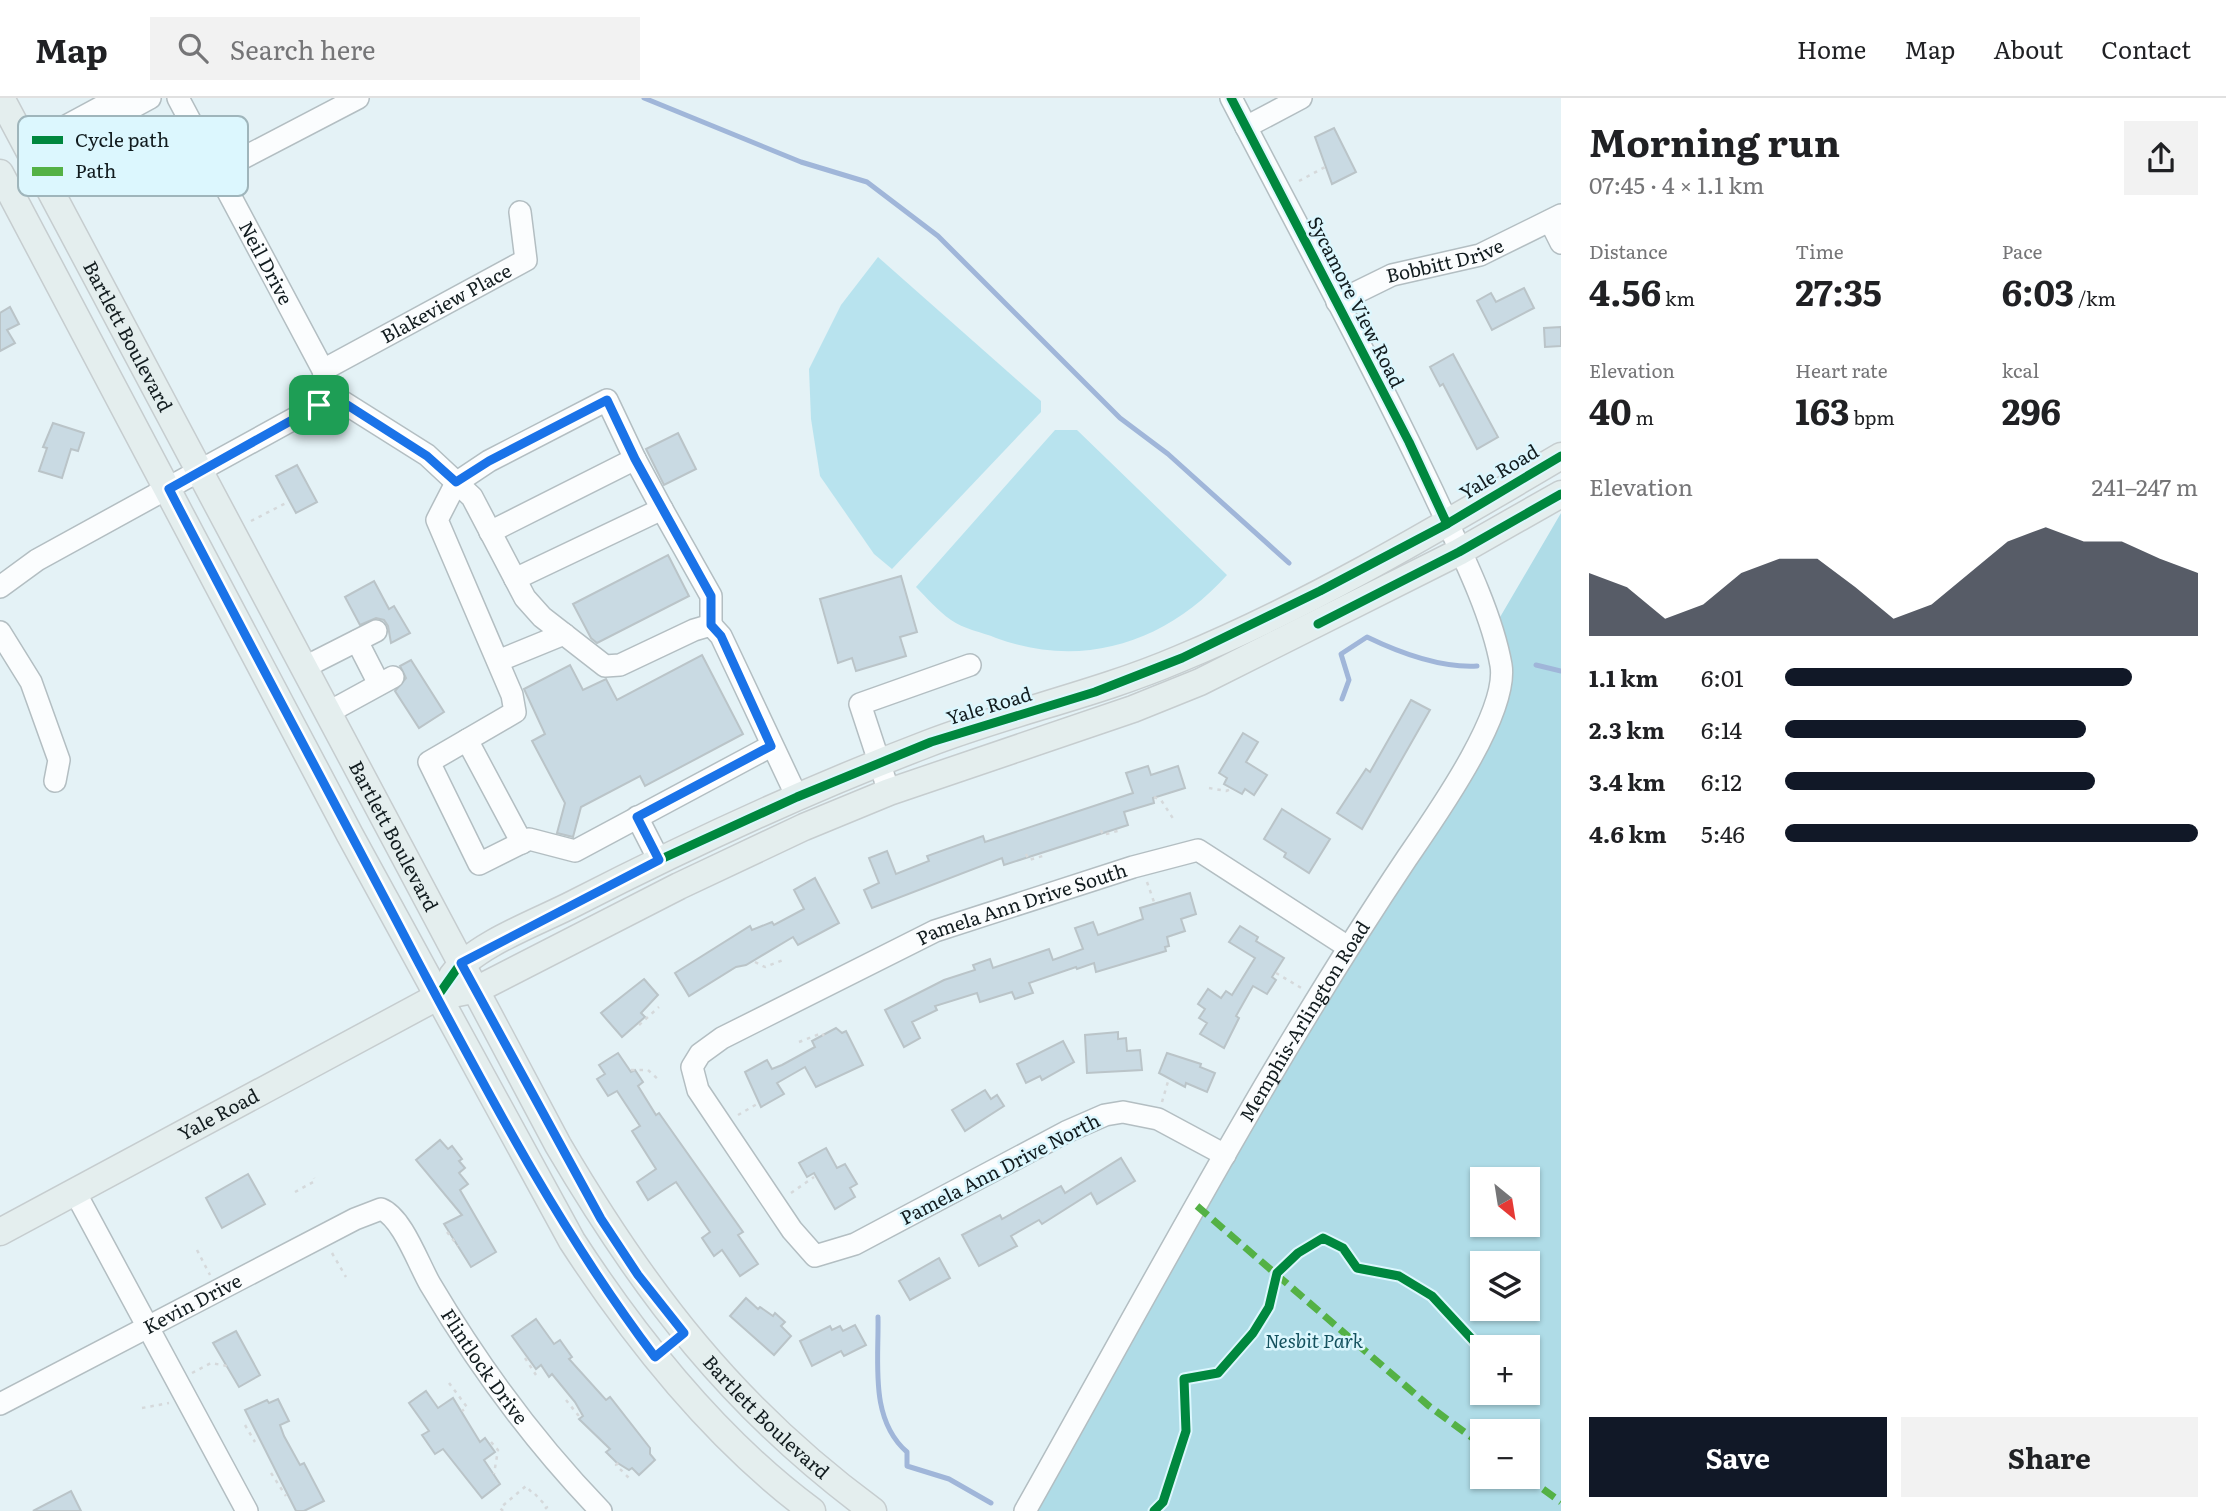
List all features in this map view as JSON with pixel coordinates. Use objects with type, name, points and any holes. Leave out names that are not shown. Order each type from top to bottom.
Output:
[{"type":"main road","name":"Bartlett Boulevard","points":[[1,98],[18,131]]},
{"type":"main road","points":[[0,162],[18,157]]},
{"type":"main road","points":[[4,190],[18,171]]},
{"type":"main road","name":"Bartlett Boulevard","points":[[4,190],[169,489],[437,997],[572,1241],[655,1357],[728,1436],[812,1511]]},
{"type":"main road","name":"Bartlett Boulevard","points":[[52,196],[324,701],[461,963],[478,989],[558,1144],[601,1219],[638,1275],[684,1333],[779,1434],[873,1511]]},
{"type":"main road","name":"Yale Road","points":[[437,997],[461,963],[659,860],[797,797],[931,742],[1095,692],[1182,659],[1321,592],[1447,524],[1561,456]]},
{"type":"main road","name":"Yale Road","points":[[0,1231],[437,997],[478,989],[679,886],[804,827],[889,792],[1133,709],[1200,682],[1459,552],[1561,494]]},
{"type":"main road","points":[[284,709],[324,701]]},
{"type":"main road","points":[[655,1357],[684,1333]]},
{"type":"street","points":[[90,116],[118,98]]},
{"type":"street","points":[[111,116],[150,98]]},
{"type":"street","name":"Neil Drive","points":[[178,98],[188,116]]},
{"type":"street","points":[[248,155],[358,98]]},
{"type":"street","name":"Sycamore View Road","points":[[1231,98],[1337,302],[1447,524]]},
{"type":"street","points":[[1246,127],[1301,98]]},
{"type":"street","name":"Neil Drive","points":[[231,196],[323,370],[327,392]]},
{"type":"street","name":"Blakeview Place","points":[[323,370],[526,260],[520,212]]},
{"type":"street","name":"Bobbitt Drive","points":[[1337,302],[1392,275],[1480,255],[1556,218],[1561,243]]},
{"type":"street","points":[[0,587],[37,560],[319,405],[327,392],[427,456],[472,497],[525,598],[564,634],[605,666],[620,665],[694,630],[711,625]]},
{"type":"street","points":[[771,746],[575,851],[529,839],[480,864],[429,762],[515,712],[498,661],[437,520],[456,482],[489,461],[607,400],[635,459],[711,596],[711,625],[721,636],[797,797]]},
{"type":"street","points":[[490,532],[635,459]]},
{"type":"street","points":[[515,579],[662,509]]},
{"type":"street","name":"Memphis-Arlington Road","points":[[1025,1511],[1225,1155],[1348,947],[1450,794],[1476,748],[1494,706],[1502,668],[1482,606],[1447,524]]},
{"type":"street","points":[[305,667],[376,631]]},
{"type":"street","points":[[0,632],[31,682],[48,727],[59,760],[54,781]]},
{"type":"street","points":[[498,661],[564,634]]},
{"type":"street","points":[[324,701],[386,680],[357,641]]},
{"type":"street","points":[[889,792],[860,704],[970,666]]},
{"type":"street","points":[[467,740],[522,843]]},
{"type":"street","points":[[637,817],[659,860]]},
{"type":"street","name":"Pamela Ann Drive South","points":[[815,1256],[792,1230],[698,1090],[692,1075],[695,1059],[722,1038],[935,931],[1133,867],[1199,841],[1250,886],[1348,947]]},
{"type":"street","name":"Pamela Ann Drive North","points":[[815,1256],[855,1244],[1066,1132],[1105,1115],[1123,1112],[1158,1119],[1225,1155]]},
{"type":"street","points":[[75,1192],[247,1511]]},
{"type":"street","name":"Kevin Drive","points":[[0,1404],[374,1209],[385,1210]]},
{"type":"street","name":"Flintlock Drive","points":[[385,1210],[394,1216],[420,1268],[479,1361],[529,1428],[601,1511]]},
{"type":"path","points":[[1299,181],[1327,166]]},
{"type":"path","points":[[249,522],[288,502]]},
{"type":"path","points":[[1209,788],[1226,791],[1231,789]]},
{"type":"path","points":[[1154,797],[1161,800],[1174,820]]},
{"type":"path","points":[[1101,830],[1103,835],[1121,830]]},
{"type":"path","points":[[1026,854],[1028,860],[1046,855]]},
{"type":"path","points":[[1146,880],[1154,902]]},
{"type":"path","points":[[755,962],[765,967],[783,960]]},
{"type":"path","points":[[1276,973],[1303,989]]},
{"type":"path","points":[[639,1025],[659,1007]]},
{"type":"path","points":[[799,1042],[822,1032],[824,1035]]},
{"type":"path","points":[[631,1070],[648,1070],[660,1081]]},
{"type":"path","points":[[1161,1103],[1169,1078]]},
{"type":"path","points":[[736,1116],[757,1104]]},
{"type":"path","points":[[789,1195],[814,1177]]},
{"type":"path","points":[[295,1192],[316,1181],[314,1178]]},
{"type":"path","points":[[447,1232],[458,1246]]},
{"type":"path","points":[[197,1250],[211,1276]]},
{"type":"path","points":[[332,1251],[346,1278]]},
{"type":"path","points":[[525,1358],[536,1375]]},
{"type":"path","points":[[192,1373],[211,1363],[227,1366]]},
{"type":"path","points":[[449,1383],[467,1407],[462,1411]]},
{"type":"path","points":[[566,1399],[578,1415],[582,1413]]},
{"type":"path","points":[[142,1408],[159,1408],[170,1403]]},
{"type":"path","points":[[245,1424],[255,1442]]},
{"type":"path","points":[[491,1442],[498,1450],[494,1474]]},
{"type":"path","points":[[618,1463],[616,1465],[630,1479]]},
{"type":"path","points":[[271,1472],[286,1496]]},
{"type":"path","points":[[503,1511],[500,1508],[526,1486],[547,1507],[544,1510]]},
{"type":"shaded area","points":[[878,257],[1041,401],[1041,412],[892,569],[874,554],[820,476],[811,419],[809,369],[841,305]]},
{"type":"shaded area","points":[[1055,430],[1077,430],[1227,575],[1178,618],[1122,644],[1092,650],[1060,651],[1028,647],[967,628],[942,613],[916,587]]},
{"type":"green space","name":"Nesbit Park","points":[[1561,513],[1561,1511],[1023,1511],[1458,768],[1486,703],[1492,668],[1489,636]]},
{"type":"building","points":[[1334,128],[1356,172],[1332,184],[1315,137]]},
{"type":"building","points":[[1524,288],[1534,308],[1492,330],[1477,301],[1491,293],[1496,302]]},
{"type":"building","points":[[10,307],[19,324],[7,330],[15,343],[0,351],[0,313]]},
{"type":"building","points":[[1561,327],[1561,346],[1545,347],[1544,328]]},
{"type":"building","points":[[1453,354],[1498,437],[1477,449],[1443,384],[1440,386],[1430,367]]},
{"type":"building","points":[[53,423],[84,433],[78,451],[71,449],[62,478],[39,471],[47,448],[43,447]]},
{"type":"building","points":[[678,433],[696,469],[664,485],[646,449]]},
{"type":"building","points":[[297,465],[317,502],[296,513],[276,476]]},
{"type":"building","points":[[668,555],[689,596],[597,643],[591,638],[573,604]]},
{"type":"building","points":[[901,576],[917,632],[900,637],[906,656],[856,671],[852,658],[838,663],[820,599]]},
{"type":"building","points":[[374,581],[389,609],[394,606],[410,633],[391,643],[384,620],[376,618],[360,625],[345,597]]},
{"type":"building","points":[[702,655],[743,734],[645,786],[640,776],[581,807],[573,837],[557,833],[565,803],[532,741],[545,734],[524,689],[570,665],[583,690],[606,679],[617,700]]},
{"type":"building","points":[[411,660],[444,712],[419,728],[395,691],[406,678],[400,666]]},
{"type":"building","points":[[1411,700],[1430,710],[1362,829],[1337,813],[1366,769],[1370,772]]},
{"type":"building","points":[[1243,733],[1258,742],[1246,762],[1267,775],[1254,795],[1245,789],[1242,794],[1224,784],[1227,778],[1219,773]]},
{"type":"building","points":[[1148,766],[1151,775],[1178,766],[1185,788],[1153,798],[1154,803],[1124,812],[1128,825],[1004,865],[1002,858],[872,908],[864,890],[879,883],[869,858],[887,851],[896,874],[929,861],[927,856],[983,836],[985,842],[1133,793],[1126,773]]},
{"type":"building","points":[[1282,809],[1330,839],[1309,873],[1284,857],[1286,853],[1264,839]]},
{"type":"building","points":[[815,878],[839,923],[798,945],[793,937],[689,996],[675,973],[750,926],[752,930],[772,922],[774,925],[804,909],[794,890]]},
{"type":"building","points":[[1190,893],[1196,914],[1181,919],[1185,931],[1167,937],[1169,946],[1165,947],[1166,951],[1096,972],[1094,963],[1077,969],[1076,967],[1029,983],[1033,993],[1015,999],[1012,992],[980,1002],[977,993],[935,1006],[937,1010],[912,1022],[920,1038],[904,1047],[885,1010],[944,980],[975,970],[973,965],[990,959],[993,968],[1049,949],[1053,960],[1083,949],[1075,928],[1093,922],[1098,935],[1143,919],[1140,908]]},
{"type":"building","points":[[1240,926],[1258,937],[1256,941],[1284,958],[1272,977],[1276,980],[1267,994],[1253,986],[1236,1016],[1239,1018],[1224,1048],[1200,1034],[1207,1023],[1199,1018],[1205,1009],[1198,1004],[1208,989],[1221,998],[1226,991],[1232,995],[1255,958],[1229,942]]},
{"type":"building","points":[[644,979],[658,995],[641,1013],[645,1017],[622,1037],[601,1013]]},
{"type":"building","points":[[836,1028],[842,1033],[846,1031],[863,1065],[816,1087],[805,1067],[777,1083],[784,1094],[761,1107],[745,1072],[767,1060],[772,1069],[782,1065],[815,1047],[812,1041]]},
{"type":"building","points":[[1118,1032],[1118,1039],[1126,1038],[1127,1051],[1140,1050],[1142,1070],[1087,1073],[1085,1035]]},
{"type":"building","points":[[1063,1041],[1074,1062],[1042,1080],[1040,1076],[1026,1083],[1017,1064]]},
{"type":"building","points":[[618,1053],[631,1072],[635,1070],[643,1082],[638,1086],[656,1115],[659,1113],[743,1232],[738,1235],[758,1264],[740,1276],[722,1250],[714,1256],[702,1238],[710,1232],[676,1182],[648,1200],[637,1182],[656,1169],[632,1131],[640,1126],[617,1091],[608,1096],[597,1079],[605,1074],[599,1065]]},
{"type":"building","points":[[1167,1053],[1201,1064],[1200,1067],[1215,1073],[1207,1092],[1186,1083],[1185,1087],[1159,1073]]},
{"type":"building","points":[[985,1090],[991,1099],[997,1095],[1004,1106],[965,1131],[952,1110]]},
{"type":"building","points":[[440,1140],[448,1149],[452,1146],[462,1159],[459,1161],[465,1168],[459,1173],[468,1184],[460,1190],[496,1252],[471,1267],[444,1224],[462,1215],[416,1160]]},
{"type":"building","points":[[826,1148],[837,1168],[845,1164],[857,1184],[850,1188],[855,1197],[835,1209],[814,1173],[807,1177],[799,1163]]},
{"type":"building","points":[[1121,1158],[1135,1181],[1097,1204],[1091,1193],[1042,1224],[1039,1220],[1011,1236],[1017,1246],[979,1266],[962,1235],[1000,1215],[1002,1219],[1061,1186],[1065,1193]]},
{"type":"building","points":[[248,1174],[265,1204],[222,1228],[206,1198]]},
{"type":"building","points":[[939,1258],[950,1278],[910,1300],[899,1281]]},
{"type":"building","points":[[746,1298],[758,1309],[760,1307],[773,1316],[775,1313],[785,1322],[781,1326],[791,1336],[774,1355],[730,1316]]},
{"type":"building","points":[[536,1319],[554,1344],[560,1340],[572,1357],[569,1359],[606,1400],[610,1397],[650,1448],[650,1454],[655,1460],[639,1475],[632,1468],[629,1470],[616,1462],[606,1452],[610,1449],[579,1419],[583,1416],[575,1402],[552,1374],[549,1377],[541,1365],[536,1369],[512,1336]]},
{"type":"building","points":[[855,1325],[866,1345],[844,1356],[841,1351],[812,1366],[800,1341],[830,1326],[832,1330],[840,1326],[843,1331]]},
{"type":"building","points":[[236,1331],[260,1375],[239,1387],[213,1343]]},
{"type":"building","points":[[426,1391],[438,1408],[453,1398],[480,1442],[485,1438],[495,1452],[484,1460],[500,1484],[482,1498],[443,1449],[435,1454],[422,1435],[429,1431],[409,1403]]},
{"type":"building","points":[[278,1399],[289,1421],[280,1425],[284,1436],[300,1465],[304,1463],[324,1501],[304,1511],[296,1511],[245,1410],[267,1400],[269,1403]]},
{"type":"building","points":[[71,1491],[81,1511],[33,1511]]},
{"type":"waterway","points":[[644,98],[801,162],[867,182],[938,236],[1120,418],[1168,454],[1289,563]]},
{"type":"waterway","points":[[1342,699],[1349,680],[1341,654],[1367,637],[1420,658],[1448,665],[1477,666]]},
{"type":"waterway","points":[[1536,665],[1561,671]]},
{"type":"waterway","points":[[878,1317],[881,1407],[895,1439],[907,1452],[907,1466],[949,1479],[991,1503]]},
{"type":"marked path","points":[[1197,1206],[1429,1406],[1470,1436]]},
{"type":"marked path","points":[[1540,1487],[1561,1502]]},
{"type":"cycle path","points":[[1231,98],[1409,442],[1447,524]]},
{"type":"cycle path","points":[[437,997],[461,963],[659,860],[797,797],[931,742],[1095,692],[1182,658],[1320,591],[1447,524],[1561,456]]},
{"type":"cycle path","points":[[1318,624],[1459,552],[1561,494]]},
{"type":"cycle path","points":[[1154,1511],[1163,1502],[1186,1431],[1184,1379],[1218,1373],[1253,1333],[1269,1307],[1277,1273],[1298,1253],[1323,1238],[1343,1248],[1357,1268],[1399,1276],[1432,1296],[1470,1337]]},
{"type":"route","points":[[327,392],[355,413],[427,456],[456,482],[489,461],[607,400],[635,459],[711,596],[711,625],[721,636],[771,746],[637,817],[659,860],[461,963],[478,989],[558,1144],[601,1219],[638,1275],[684,1333],[655,1357],[593,1273],[533,1174],[350,835],[169,489],[319,405],[327,392]]}]
